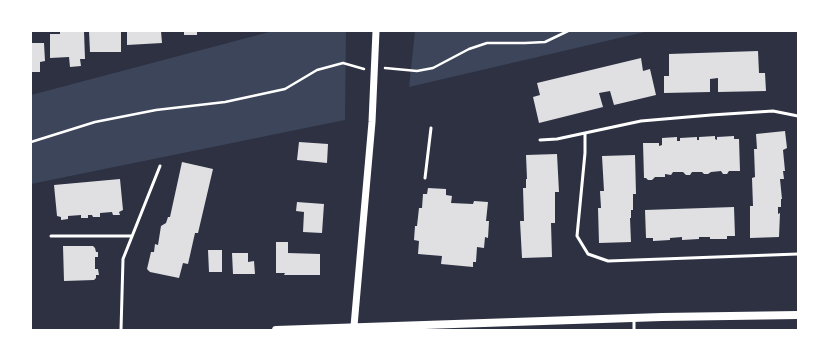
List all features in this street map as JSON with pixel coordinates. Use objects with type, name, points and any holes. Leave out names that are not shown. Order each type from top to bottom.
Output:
[{"type":"main road","points":[[276,330],[634,318],[798,315]]},
{"type":"street","points":[[353,328],[372,122],[373,67],[376,31]]},
{"type":"lane","points":[[540,140],[557,139],[585,134],[641,121],[711,114],[772,111],[798,116]]},
{"type":"lane","points":[[425,178],[431,128]]},
{"type":"lane","points":[[585,134],[585,153],[577,236],[588,254],[608,261],[798,254]]},
{"type":"lane","points":[[121,330],[123,259],[160,166]]},
{"type":"lane","points":[[51,236],[132,236]]},
{"type":"lane","points":[[634,318],[634,330]]},
{"type":"path","points":[[31,142],[95,122],[156,110],[225,102],[285,88],[317,70],[343,62],[363,70],[373,67],[417,71],[433,68],[469,49],[487,43],[545,42],[568,31]]},
{"type":"shaded area","points":[[273,31],[346,31],[345,120],[31,184],[31,95]]},
{"type":"shaded area","points":[[415,31],[649,31],[409,87]]},
{"type":"building","points":[[60,31],[84,31],[85,59],[80,59],[81,66],[70,67],[69,57],[50,58],[50,34],[60,34]]},
{"type":"building","points":[[89,31],[121,31],[121,52],[90,52]]},
{"type":"building","points":[[127,31],[161,31],[162,43],[127,45]]},
{"type":"building","points":[[184,31],[197,31],[197,35],[184,35]]},
{"type":"building","points":[[31,43],[44,43],[45,61],[40,62],[40,72],[31,72]]},
{"type":"building","points":[[758,51],[759,73],[765,73],[766,91],[718,92],[718,78],[710,79],[710,92],[664,93],[664,76],[669,76],[669,54]]},
{"type":"building","points":[[641,58],[643,71],[650,69],[656,95],[614,105],[610,91],[599,93],[603,107],[539,123],[533,97],[540,95],[537,83]]},
{"type":"building","points":[[785,131],[787,148],[783,150],[785,171],[783,171],[784,179],[780,179],[782,199],[781,207],[778,207],[778,214],[780,213],[779,237],[750,238],[750,206],[753,206],[752,178],[755,177],[754,149],[757,149],[756,134]]},
{"type":"building","points":[[715,136],[715,139],[717,140],[717,137],[734,136],[734,139],[739,139],[740,171],[729,171],[727,174],[723,174],[721,171],[711,172],[708,174],[704,174],[702,172],[692,172],[690,175],[686,175],[683,172],[673,172],[671,175],[665,174],[665,177],[655,177],[652,180],[644,178],[643,143],[659,143],[659,146],[662,145],[662,138],[677,137],[677,141],[680,141],[680,138],[697,137],[697,140],[699,140],[699,137]]},
{"type":"building","points":[[299,142],[328,144],[327,163],[297,160]]},
{"type":"building","points":[[557,154],[559,192],[555,192],[555,223],[551,223],[552,257],[522,258],[520,221],[524,221],[523,188],[526,188],[527,179],[526,155]]},
{"type":"building","points":[[635,155],[636,194],[633,194],[633,210],[631,210],[630,218],[631,242],[599,243],[598,208],[601,208],[600,191],[604,191],[602,156]]},
{"type":"building","points":[[182,162],[213,169],[198,233],[195,233],[188,264],[183,263],[179,278],[150,272],[147,269],[151,252],[154,252],[155,244],[158,245],[161,226],[166,223],[168,217],[170,217]]},
{"type":"building","points":[[120,179],[123,210],[119,212],[120,215],[113,215],[112,212],[100,213],[100,217],[93,217],[92,215],[88,215],[88,218],[81,218],[81,215],[68,216],[68,219],[61,220],[61,217],[57,216],[54,185]]},
{"type":"building","points":[[428,188],[446,189],[446,195],[452,196],[451,203],[473,204],[474,201],[488,202],[486,221],[489,221],[488,238],[485,237],[484,248],[477,247],[476,262],[473,262],[473,267],[441,264],[442,256],[418,254],[419,241],[414,240],[415,226],[417,226],[419,208],[422,208],[423,194],[427,194]]},
{"type":"building","points":[[297,202],[324,204],[322,233],[303,232],[304,212],[296,211]]},
{"type":"building","points":[[734,207],[735,236],[727,236],[727,239],[710,239],[710,237],[699,237],[699,239],[682,240],[682,237],[670,238],[670,240],[653,241],[653,238],[646,238],[645,210]]},
{"type":"building","points":[[276,242],[288,242],[288,253],[320,254],[320,275],[284,275],[285,273],[276,273]]},
{"type":"building","points":[[63,246],[93,246],[96,252],[98,252],[98,257],[95,257],[95,269],[98,269],[99,275],[96,275],[94,280],[64,281]]},
{"type":"building","points":[[208,250],[222,250],[222,272],[209,272]]},
{"type":"building","points":[[232,253],[248,253],[248,262],[254,261],[255,274],[233,274]]}]
